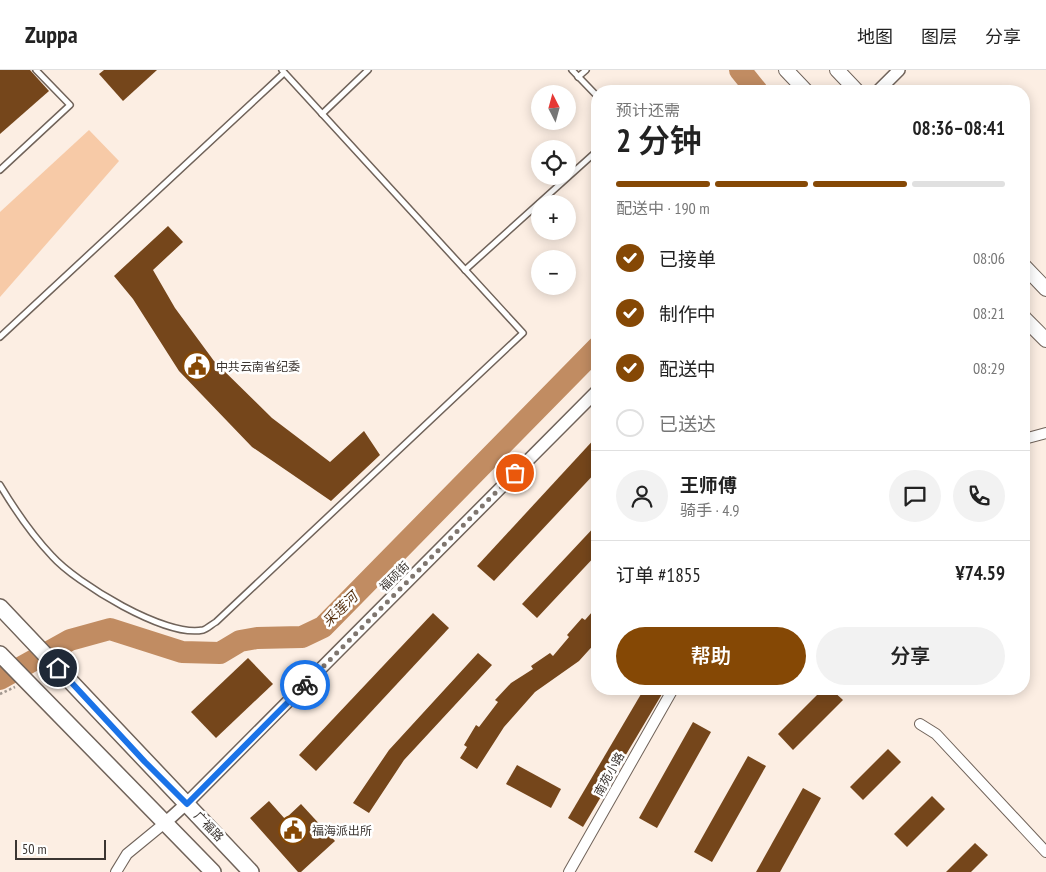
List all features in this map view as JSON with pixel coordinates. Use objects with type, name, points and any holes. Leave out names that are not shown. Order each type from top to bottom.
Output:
[{"type":"main road","points":[[786,70],[800,85]]},
{"type":"main road","points":[[837,70],[851,85]]},
{"type":"main road","points":[[1030,272],[1046,289]]},
{"type":"main road","points":[[1030,324],[1046,340]]},
{"type":"main road","name":"广福路","points":[[0,608],[251,872]]},
{"type":"main road","points":[[0,654],[29,686],[166,822],[213,872]]},
{"type":"street","points":[[884,85],[899,70]]},
{"type":"street","name":"福硕街","points":[[166,822],[187,804],[591,397]]},
{"type":"street","points":[[1030,437],[1046,433]]},
{"type":"street","name":"南苑小路","points":[[569,872],[670,695]]},
{"type":"street","points":[[920,724],[936,734],[1046,852]]},
{"type":"street","points":[[116,872],[127,854],[141,840],[166,822]]},
{"type":"lane","points":[[0,170],[70,105],[36,70]]},
{"type":"lane","points":[[322,114],[368,70]]},
{"type":"lane","points":[[572,70],[591,90]]},
{"type":"lane","points":[[578,77],[586,70]]},
{"type":"lane","points":[[0,337],[283,71],[522,332],[245,595],[216,622],[204,630],[182,629],[150,620],[105,596],[52,557],[15,511],[0,485]]},
{"type":"lane","points":[[465,270],[591,156]]},
{"type":"shaded area","points":[[89,130],[119,161],[0,297],[0,212]]},
{"type":"building","points":[[0,70],[30,70],[49,91],[0,134]]},
{"type":"building","points":[[104,70],[157,70],[123,101],[99,74]]},
{"type":"building","name":"中共云南省纪委","points":[[168,226],[183,242],[153,270],[175,308],[214,361],[272,418],[330,462],[364,431],[380,455],[331,501],[252,447],[179,371],[133,299],[114,276]]},
{"type":"building","points":[[591,443],[591,477],[494,581],[477,566]]},
{"type":"building","points":[[591,530],[591,560],[537,618],[522,604]]},
{"type":"building","points":[[433,613],[449,628],[316,771],[299,755]]},
{"type":"building","points":[[591,613],[591,648],[579,661],[535,692],[504,727],[477,769],[460,758],[467,747],[464,745],[476,725],[479,727],[498,702],[495,700],[511,683],[533,669],[531,666],[550,653],[553,656],[569,637],[567,635],[582,618],[585,620]]},
{"type":"building","points":[[478,653],[492,665],[404,760],[369,813],[353,803],[389,750]]},
{"type":"building","points":[[248,658],[273,684],[216,738],[191,712]]},
{"type":"building","points":[[640,695],[661,695],[583,827],[568,818]]},
{"type":"building","points":[[817,695],[838,695],[843,700],[793,750],[778,734]]},
{"type":"building","points":[[693,722],[711,732],[657,828],[639,818]]},
{"type":"building","points":[[888,749],[901,762],[863,800],[850,787]]},
{"type":"building","points":[[748,756],[766,766],[712,862],[694,852]]},
{"type":"building","points":[[517,765],[561,789],[551,808],[506,784]]},
{"type":"building","points":[[803,788],[821,798],[780,872],[756,872]]},
{"type":"building","points":[[932,796],[945,809],[907,847],[894,834]]},
{"type":"building","name":"福海派出所","points":[[269,801],[285,819],[301,804],[335,841],[301,872],[298,872],[250,818]]},
{"type":"building","points":[[975,843],[988,855],[971,872],[946,872]]},
{"type":"waterway","name":"采莲河","points":[[740,70],[752,85]]},
{"type":"waterway","name":"采莲河","points":[[0,679],[70,640],[110,629],[182,652],[220,653],[240,641],[257,638],[302,637],[323,627],[591,354]]},
{"type":"way so far","points":[[305,685],[515,473]]},
{"type":"place","name":"中共云南省纪委","points":[[197,366]]},
{"type":"place","name":"福海派出所","points":[[293,830]]},
{"type":"route","points":[[58,668],[145,762],[187,804],[305,685]]}]
